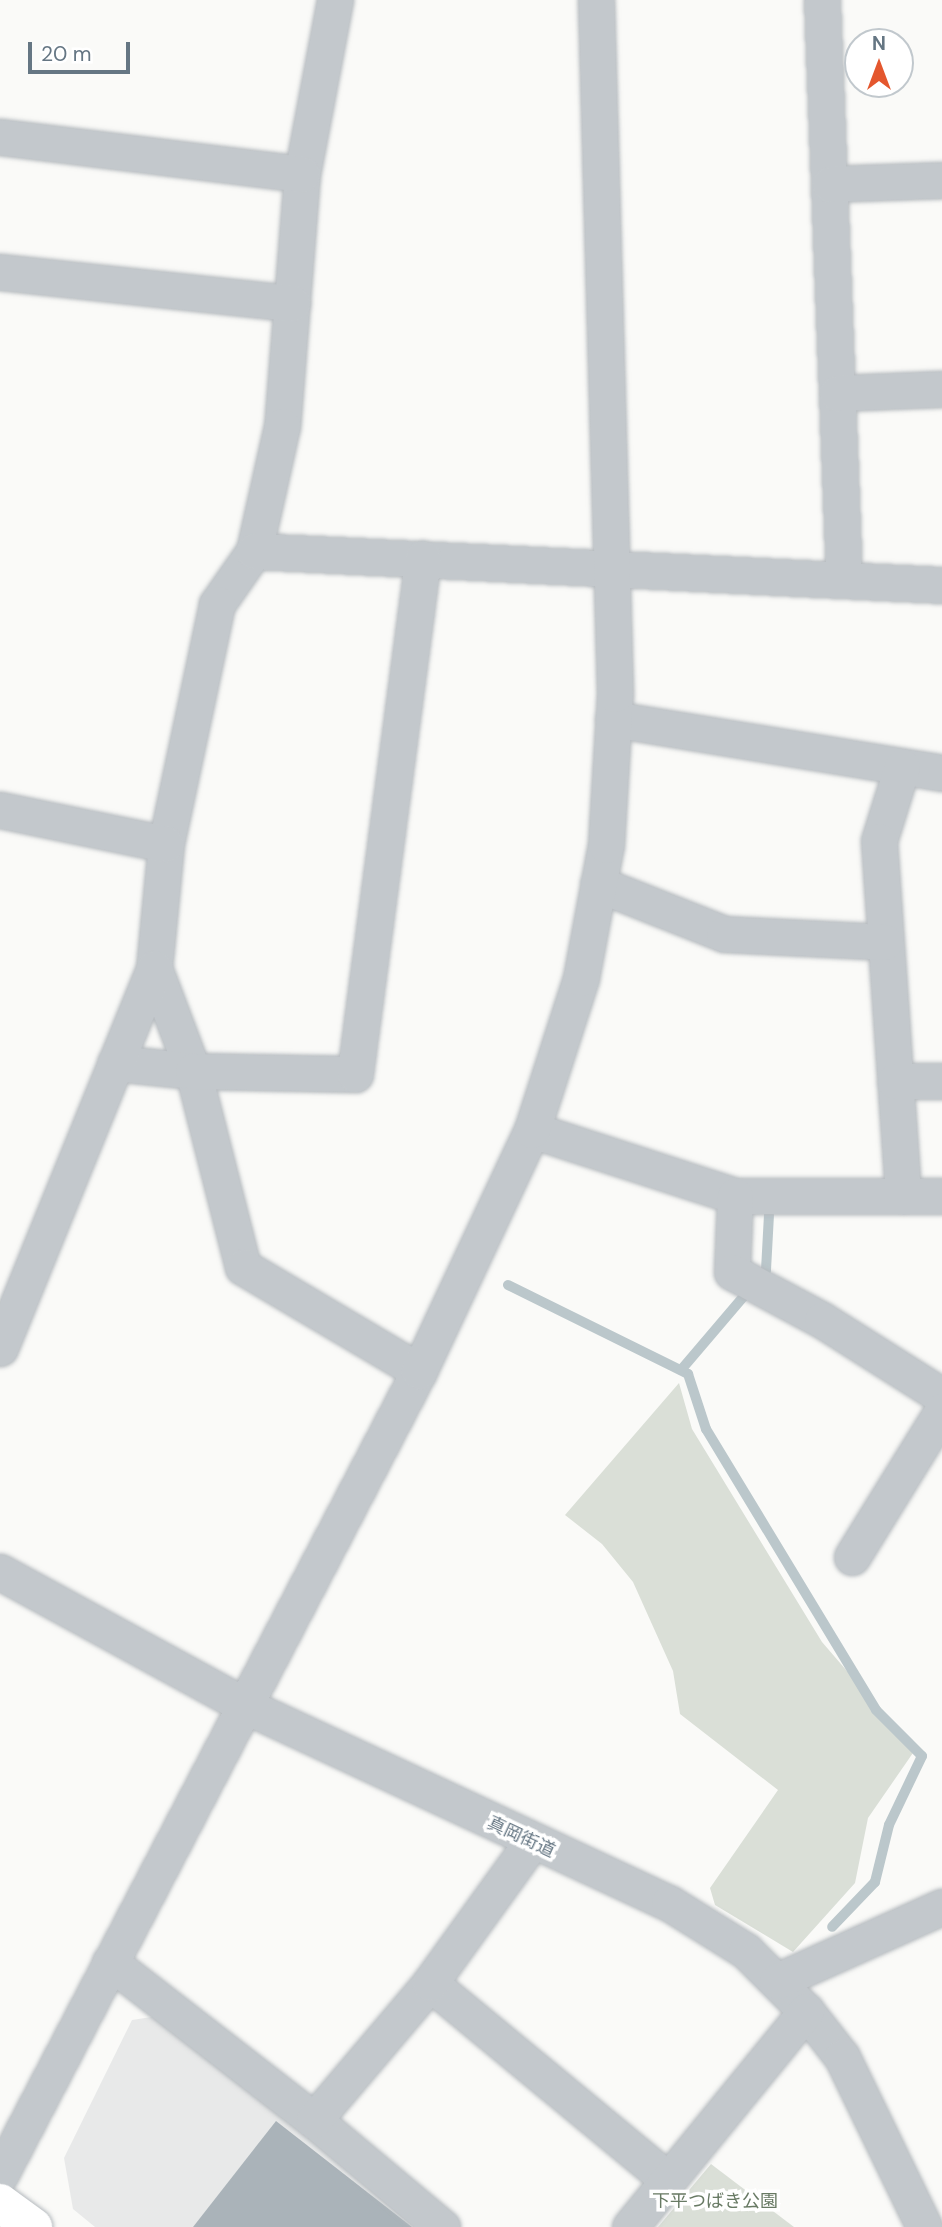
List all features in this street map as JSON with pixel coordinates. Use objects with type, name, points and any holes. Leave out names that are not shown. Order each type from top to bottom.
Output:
[{"type":"main road","points":[[0,2203],[33,2227]]},
{"type":"street","points":[[0,1348],[154,968],[166,844],[218,604],[254,551],[282,426],[302,174],[335,0]]},
{"type":"street","points":[[0,2175],[419,1371],[532,1130],[581,978],[598,884],[613,719],[596,0]]},
{"type":"street","points":[[822,0],[844,579]]},
{"type":"street","points":[[0,137],[302,174]]},
{"type":"street","points":[[830,184],[942,180]]},
{"type":"street","points":[[0,272],[292,303]]},
{"type":"street","points":[[837,393],[942,389]]},
{"type":"street","points":[[254,551],[608,565],[942,585]]},
{"type":"street","points":[[115,1063],[192,1071],[355,1074],[423,558]]},
{"type":"street","points":[[613,719],[942,774]]},
{"type":"street","points":[[902,767],[879,841],[903,1196]]},
{"type":"street","points":[[0,810],[166,844]]},
{"type":"street","points":[[598,884],[724,934],[886,942]]},
{"type":"street","points":[[154,968],[192,1071],[243,1267],[419,1371]]},
{"type":"street","points":[[895,1081],[942,1081]]},
{"type":"street","points":[[532,1130],[735,1196],[942,1196]]},
{"type":"street","points":[[735,1196],[732,1272],[822,1320],[942,1396]]},
{"type":"street","points":[[852,1557],[942,1410]]},
{"type":"street","name":"真岡街道","points":[[0,1572],[246,1706],[531,1843],[669,1903],[746,1951],[806,2011],[842,2057],[924,2227]]},
{"type":"street","points":[[314,2120],[430,1983],[531,1843]]},
{"type":"street","points":[[777,1982],[942,1907]]},
{"type":"street","points":[[110,1962],[314,2120],[442,2227]]},
{"type":"street","points":[[430,1983],[667,2179]]},
{"type":"street","points":[[630,2227],[806,2011]]},
{"type":"shaded area","points":[[158,2016],[423,2227],[95,2227],[73,2209],[64,2158],[132,2020]]},
{"type":"green space","points":[[679,1383],[692,1429],[822,1642],[915,1750],[868,1818],[855,1883],[793,1952],[715,1905],[710,1888],[778,1790],[680,1714],[673,1671],[633,1582],[602,1544],[565,1515]]},
{"type":"green space","name":"下平つばき公園","points":[[711,2164],[794,2227],[658,2227]]},
{"type":"building","points":[[276,2121],[412,2227],[193,2227]]},
{"type":"waterway","points":[[681,1370],[766,1270],[769,1215]]},
{"type":"waterway","points":[[508,1285],[688,1374],[706,1429],[876,1710],[922,1756],[889,1825],[875,1882],[832,1927]]}]
